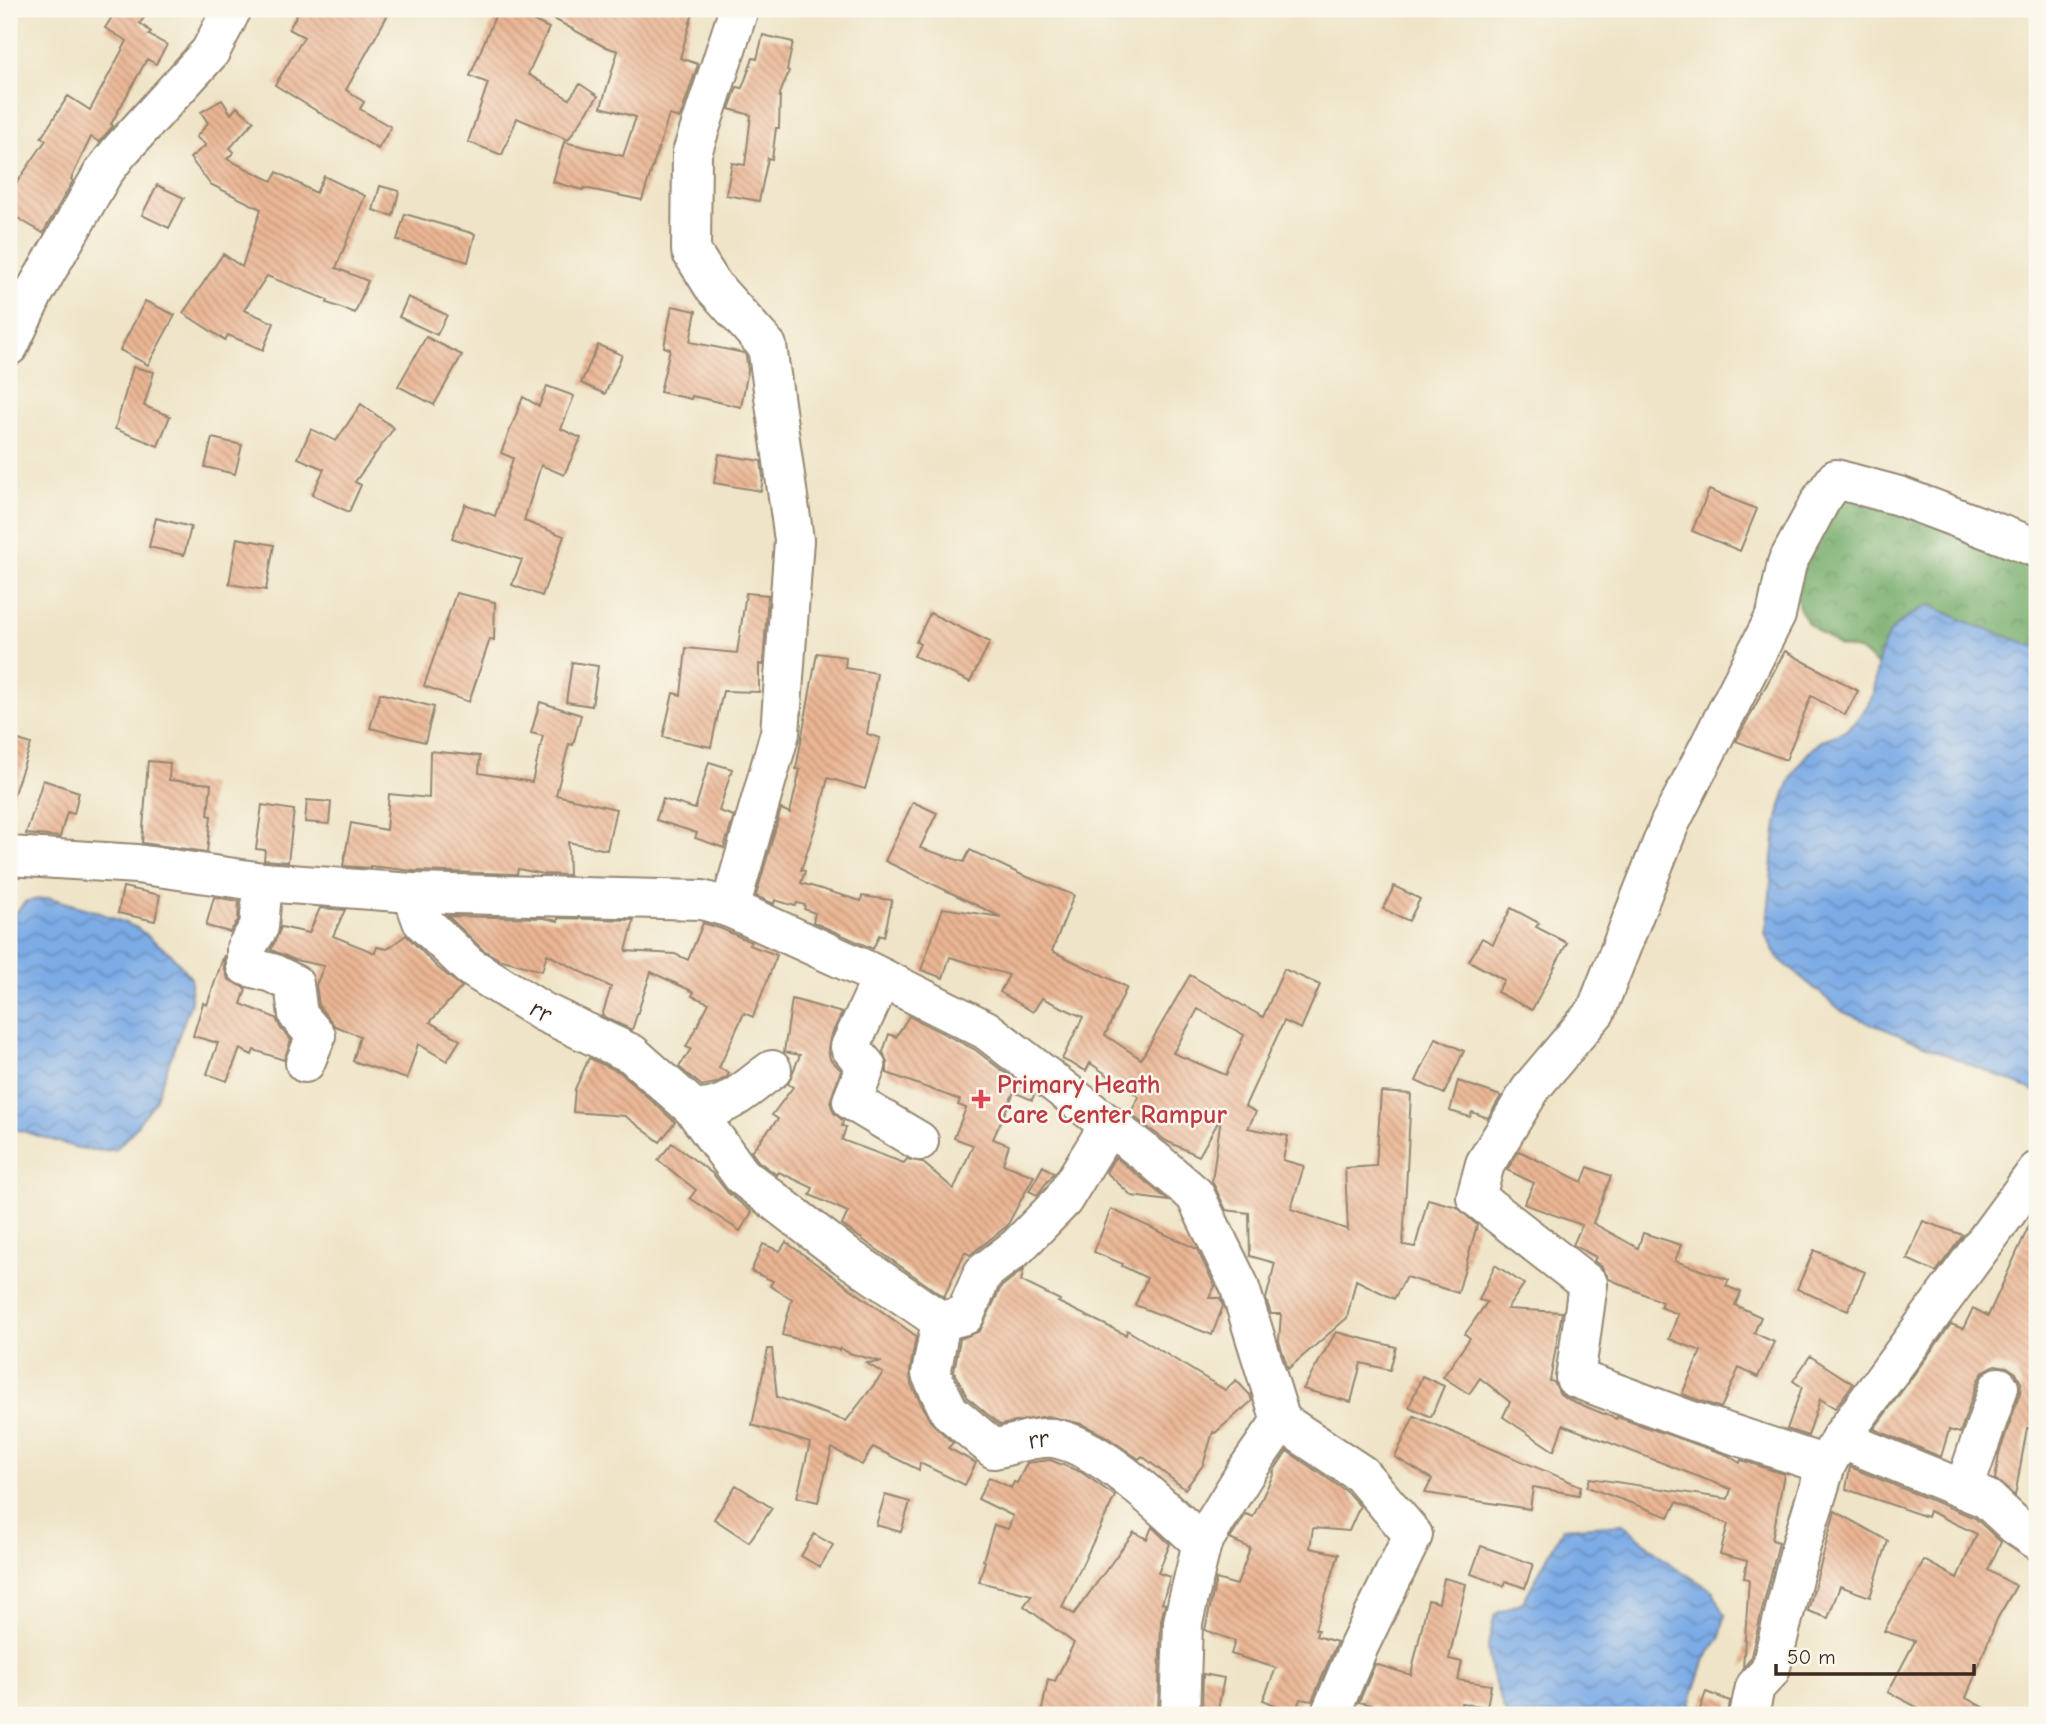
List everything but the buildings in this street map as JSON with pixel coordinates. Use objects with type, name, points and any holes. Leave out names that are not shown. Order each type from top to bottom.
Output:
[{"type":"street","points":[[9,346],[34,293],[103,173],[210,52],[232,9]]},
{"type":"street","points":[[730,908],[780,733],[794,540],[767,346],[713,286],[691,251],[692,153],[739,9]]},
{"type":"street","points":[[2037,548],[1899,496],[1836,479],[1821,500],[1787,563],[1776,615],[1670,822],[1596,1011],[1532,1087],[1485,1164],[1476,1197],[1588,1284],[1575,1378],[1689,1420],[1833,1452],[1964,1489],[1987,1499],[2015,1525],[2037,1540]]},
{"type":"street","points":[[9,856],[137,864],[263,882],[412,893],[702,900],[730,908],[882,978],[986,1030],[1195,1195],[1239,1285],[1281,1422],[1361,1474],[1413,1535],[1359,1646],[1330,1715]]},
{"type":"street","points":[[263,882],[258,927],[247,947],[246,966],[272,973],[294,984],[298,1015],[316,1036],[305,1063]]},
{"type":"street","name":"rr","points":[[412,893],[422,921],[469,966],[543,1012],[632,1054],[693,1108],[742,1177],[846,1256],[941,1321],[931,1374],[949,1411],[994,1449],[1051,1438],[1084,1447],[1123,1475],[1202,1543]]},
{"type":"street","points":[[882,978],[850,1046],[866,1066],[852,1101],[919,1141]]},
{"type":"street","points":[[693,1108],[708,1110],[723,1105],[772,1070]]},
{"type":"street","points":[[941,1321],[965,1315],[983,1273],[1017,1247],[1063,1200],[1109,1125]]},
{"type":"street","points":[[1749,1715],[1755,1687],[1770,1671],[1801,1546],[1833,1452],[2037,1171]]},
{"type":"street","points":[[1964,1489],[1999,1387]]},
{"type":"street","points":[[1180,1715],[1183,1622],[1202,1543],[1247,1470],[1281,1422]]},
{"type":"green space","points":[[1832,495],[2037,552],[2037,647],[1976,626],[1929,605],[1894,628],[1885,642],[1877,665],[1861,651],[1840,646],[1819,632],[1806,621],[1799,607],[1792,577]]},
{"type":"water","points":[[1929,605],[1976,626],[2037,647],[2037,1092],[1843,1012],[1778,958],[1765,934],[1776,829],[1786,789],[1795,771],[1819,742],[1843,732],[1861,715],[1873,694],[1880,654],[1888,636],[1900,622]]},
{"type":"water","points":[[50,898],[95,911],[137,928],[171,954],[191,978],[191,1002],[155,1101],[116,1149],[103,1151],[78,1148],[9,1127],[9,920],[26,901]]},
{"type":"water","points":[[1623,1524],[1669,1563],[1713,1591],[1725,1615],[1720,1638],[1705,1659],[1689,1715],[1506,1715],[1490,1669],[1488,1645],[1495,1614],[1523,1602],[1563,1528]]},
{"type":"place","name":"Primary Heath Care Center Rampur","points":[[981,1099]]}]
